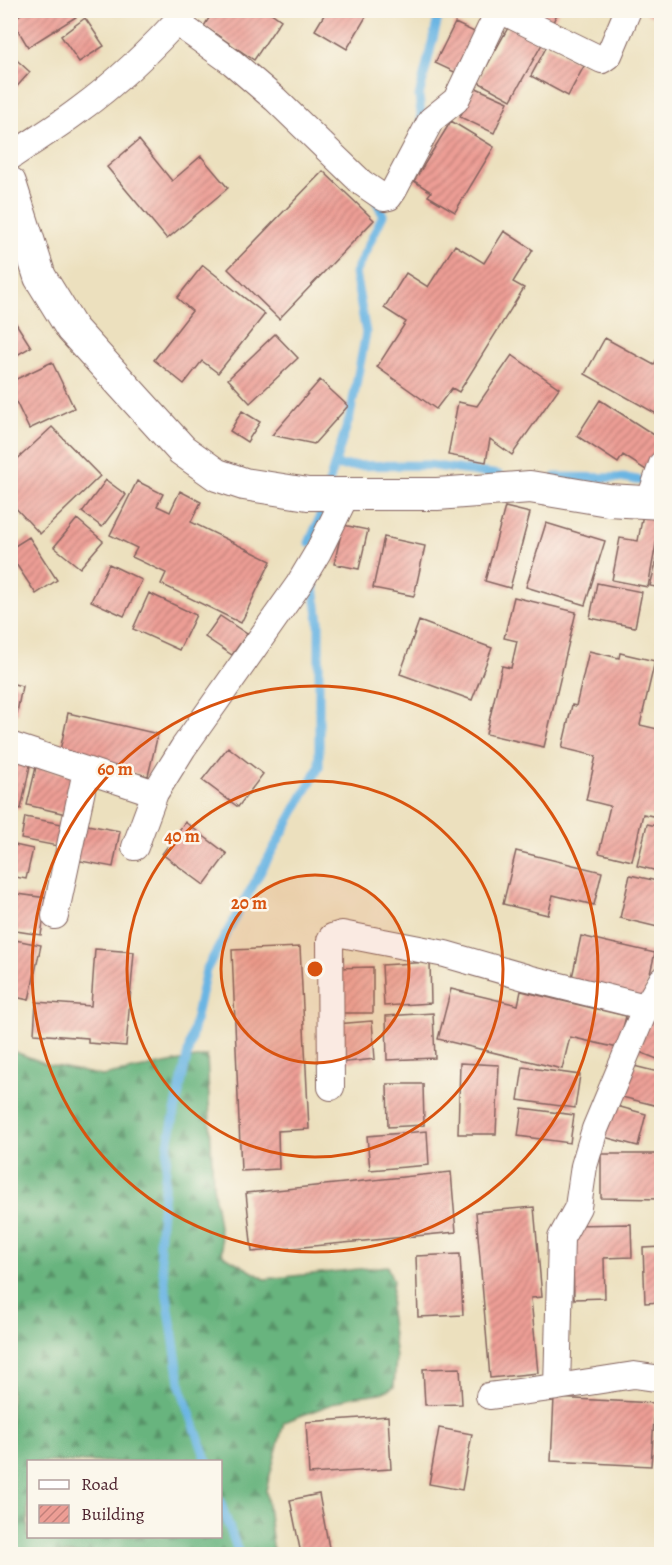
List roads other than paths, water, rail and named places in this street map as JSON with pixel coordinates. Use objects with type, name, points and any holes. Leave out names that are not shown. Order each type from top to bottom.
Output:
[{"type":"street","points":[[10,157],[80,110],[121,76],[182,16],[378,196],[389,197],[431,120],[456,100],[499,10],[602,60],[609,55],[628,10]]},
{"type":"street","points":[[10,183],[40,277],[72,329],[182,450],[217,475],[244,484],[330,494],[437,494],[530,487],[608,500],[657,486]]},
{"type":"street","points":[[135,847],[155,793],[183,748],[299,584],[318,552],[330,494]]},
{"type":"street","points":[[10,745],[155,793]]},
{"type":"street","points":[[55,916],[86,771]]},
{"type":"street","points":[[331,1087],[330,940],[336,935],[342,934],[445,954],[528,978],[645,1007]]},
{"type":"street","points":[[557,1387],[561,1238],[578,1207],[584,1166],[595,1129],[645,1007],[662,980]]},
{"type":"street","points":[[489,1396],[634,1375],[662,1379]]},
{"type":"waterway","points":[[422,124],[419,96],[440,10]]},
{"type":"waterway","points":[[334,466],[350,416],[366,333],[355,273],[383,215],[376,200]]},
{"type":"waterway","points":[[309,543],[318,522],[334,466],[428,465],[499,475]]},
{"type":"waterway","points":[[555,477],[626,478],[655,483]]},
{"type":"waterway","points":[[206,1460],[181,1388],[159,1244],[168,1144],[206,970],[319,767],[319,621],[312,574]]},
{"type":"waterway","points":[[222,1507],[239,1554]]}]
